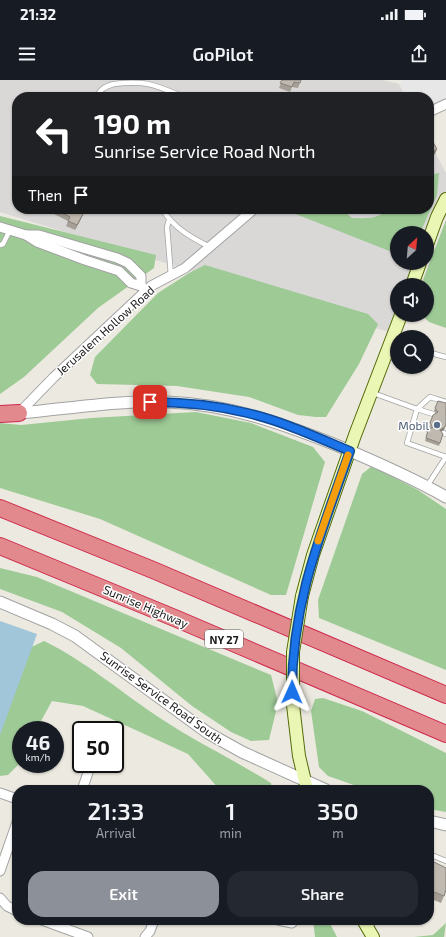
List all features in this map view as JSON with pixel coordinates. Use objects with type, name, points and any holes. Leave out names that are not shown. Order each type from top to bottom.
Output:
[{"type":"highway","points":[[0,414],[19,413]]},
{"type":"highway","points":[[0,508],[153,570],[446,695]]},
{"type":"highway","name":"Sunrise Highway","points":[[0,546],[446,734]]},
{"type":"main road","points":[[434,226],[446,199]]},
{"type":"main road","points":[[305,785],[293,706],[293,652],[302,596],[313,555],[371,392],[390,352]]},
{"type":"street","points":[[434,110],[446,104]]},
{"type":"street","name":"Jerusalem Hollow Road","points":[[19,413],[144,288],[185,268],[248,214]]},
{"type":"street","points":[[0,227],[26,235],[39,235],[128,263],[141,276],[144,288]]},
{"type":"street","points":[[26,235],[36,242],[119,271],[131,283],[144,288]]},
{"type":"street","points":[[85,260],[88,250]]},
{"type":"street","points":[[19,413],[132,402],[196,404],[232,409],[268,419],[350,451],[427,486],[446,497]]},
{"type":"street","name":"Sunrise Service Road South","points":[[0,602],[52,624],[75,636],[208,733],[305,785]]},
{"type":"street","points":[[84,785],[88,773]]},
{"type":"street","points":[[0,793],[12,797]]},
{"type":"street","points":[[434,824],[446,825]]},
{"type":"street","points":[[0,871],[12,836]]},
{"type":"street","points":[[0,898],[7,906],[12,908]]},
{"type":"street","points":[[56,925],[88,937]]},
{"type":"street","points":[[145,937],[150,931],[152,925]]},
{"type":"lane","points":[[99,92],[108,86],[133,80],[151,83],[172,92]]},
{"type":"lane","points":[[165,214],[180,231],[210,247]]},
{"type":"lane","points":[[169,220],[167,227],[171,276]]},
{"type":"lane","points":[[0,245],[3,244],[10,230]]},
{"type":"lane","points":[[434,354],[446,357]]},
{"type":"lane","points":[[371,392],[433,414]]},
{"type":"lane","points":[[427,486],[446,456],[407,443],[417,409],[430,397],[446,402]]},
{"type":"lane","points":[[413,424],[428,429]]},
{"type":"lane","points":[[434,856],[446,861]]},
{"type":"shaded area","points":[[0,80],[383,80],[399,84],[403,92],[12,92],[12,214],[434,214],[434,150],[446,173],[446,203],[434,233],[434,226],[390,226],[390,270],[419,270],[417,278],[390,278],[390,322],[396,322],[395,330],[390,330],[390,332],[0,212]]},
{"type":"shaded area","points":[[403,80],[446,80],[446,104],[434,110],[434,92],[403,92],[399,84]]},
{"type":"green space","points":[[439,173],[437,195],[434,202],[434,174]]},
{"type":"green space","points":[[296,214],[348,214],[352,218],[376,217],[382,214],[428,214],[423,226],[390,226],[390,251]]},
{"type":"green space","points":[[0,216],[156,255],[154,268],[98,308],[24,377],[0,394]]},
{"type":"green space","points":[[446,220],[446,328],[429,322],[434,322],[434,278],[424,278],[427,270],[434,270],[434,251]]},
{"type":"green space","points":[[205,265],[368,314],[378,324],[359,364],[326,417],[298,415],[249,397],[177,386],[97,384],[90,375],[95,357],[158,293],[189,273]]},
{"type":"green space","points":[[196,412],[251,423],[313,447],[325,462],[286,595],[271,595],[100,519],[0,488],[0,423],[21,425],[91,418]]},
{"type":"green space","points":[[372,466],[418,490],[446,509],[446,670],[319,618],[318,600],[362,474]]},
{"type":"green space","points":[[0,568],[37,577],[271,675],[278,703],[269,740],[251,741],[231,732],[192,706],[121,648],[62,612],[0,589]]},
{"type":"green space","points":[[44,641],[90,668],[148,710],[176,728],[271,783],[271,785],[216,785],[188,754],[124,725],[124,721],[116,721],[83,706],[52,701],[41,721],[12,721],[12,771],[8,775],[0,776],[0,683],[21,652]]},
{"type":"green space","points":[[323,698],[362,711],[446,753],[446,812],[434,810],[434,785],[354,785],[328,776],[319,767],[311,711],[315,699]]},
{"type":"green space","points":[[446,923],[444,937],[414,937],[433,935]]},
{"type":"green space","points":[[314,925],[331,925],[337,937],[315,937]]},
{"type":"water","points":[[0,621],[37,634],[0,735]]},
{"type":"building","points":[[282,80],[301,80],[300,83],[294,82],[292,87],[280,83]]},
{"type":"building","points":[[434,144],[437,149],[434,151]]},
{"type":"building","points":[[64,214],[83,214],[77,225],[68,221],[70,217]]},
{"type":"building","points":[[438,401],[446,403],[446,425],[440,430],[443,434],[440,443],[426,438],[428,430],[433,427],[430,423],[433,415],[438,412],[435,408]]},
{"type":"building","points":[[434,862],[446,868],[446,890],[444,896],[434,892]]},
{"type":"slow traffic","points":[[318,541],[348,455]]},
{"type":"place","name":"Mobil","points":[[437,425]]},
{"type":"route","points":[[150,402],[196,404],[232,409],[278,422],[350,451],[313,555],[304,587],[296,627],[293,652],[292,692]]}]
